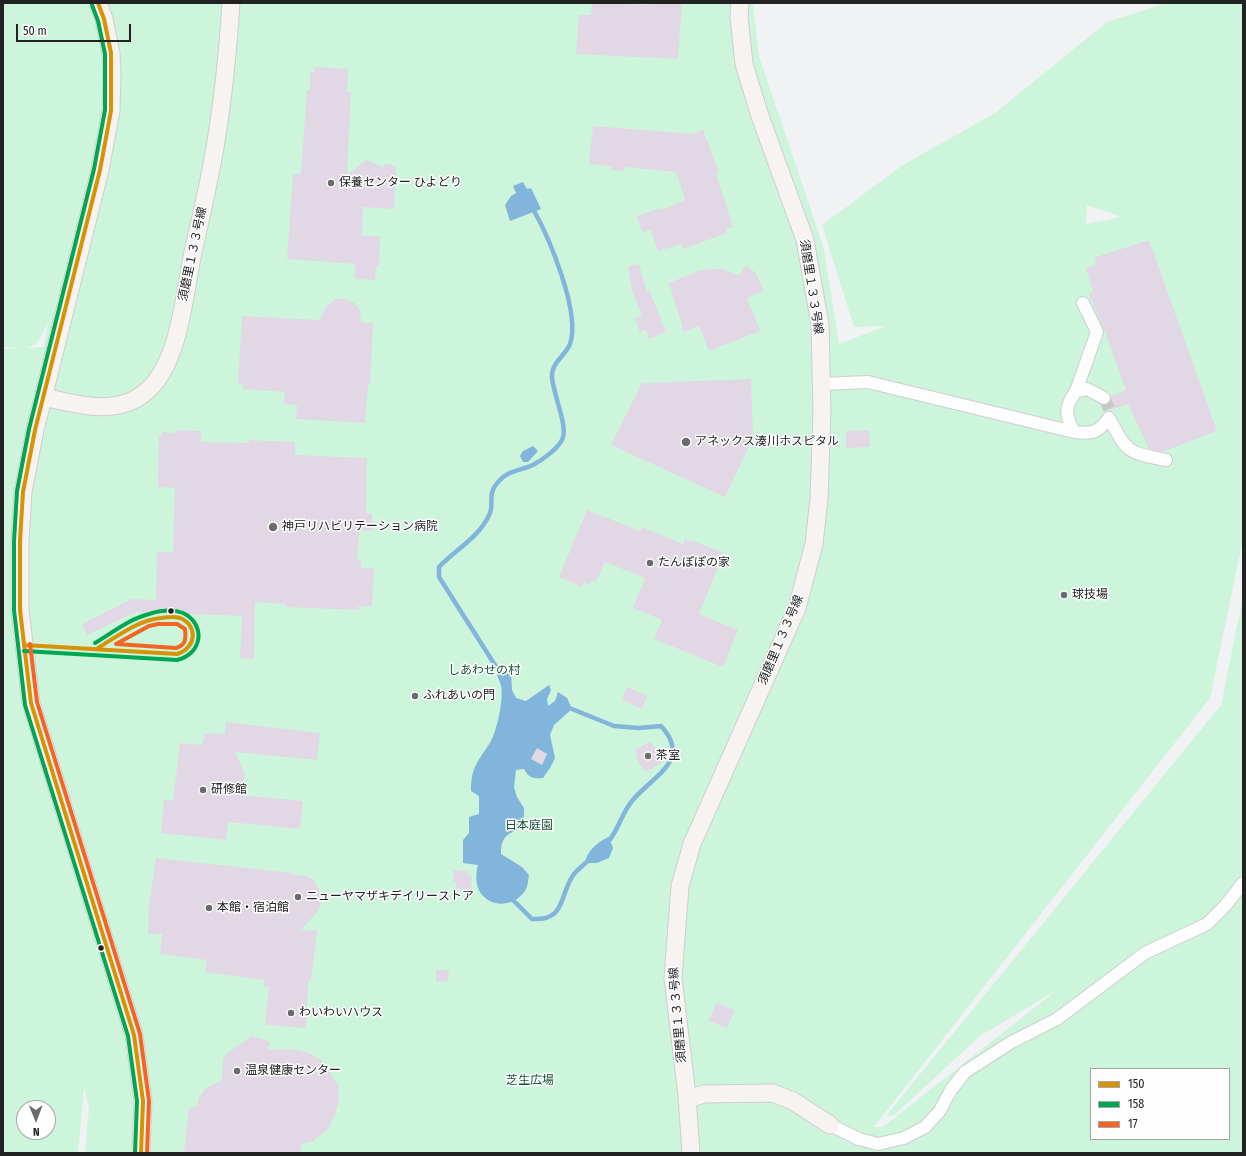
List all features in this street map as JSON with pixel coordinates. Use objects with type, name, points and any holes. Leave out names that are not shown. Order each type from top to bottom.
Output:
[{"type":"street","points":[[98,3],[104,19],[111,53],[111,111],[100,170],[35,430],[23,492],[20,541],[20,610],[31,703],[134,1035],[143,1101],[141,1153]]},
{"type":"street","name":"須磨里１３３号線","points":[[44,397],[83,406],[105,407],[127,403],[147,391],[162,376],[178,328],[215,148],[225,79],[230,3]]},
{"type":"street","name":"須磨里１３３号線","points":[[691,1153],[687,1098],[673,978],[680,886],[692,844],[797,608],[814,544],[819,499],[821,384],[820,324],[805,240],[760,116],[744,64],[739,17],[740,3]]},
{"type":"street","points":[[1074,432],[1067,418],[1067,404],[1076,391],[1097,332],[1083,303]]},
{"type":"street","points":[[821,384],[868,382],[1074,432],[1090,434],[1102,427],[1110,414],[1124,445],[1136,454],[1166,460]]},
{"type":"street","points":[[1076,391],[1087,389],[1104,398]]},
{"type":"street","points":[[687,1098],[704,1094],[773,1093],[793,1101],[830,1125],[859,1139],[878,1144],[904,1138],[925,1127],[939,1112],[951,1090],[965,1072],[1010,1043],[1057,1019],[1145,953],[1207,924],[1225,906],[1243,883]]},
{"type":"green space","name":"しあわせの村","points":[[3,3],[753,3],[759,56],[824,249],[839,344],[886,326],[854,327],[822,225],[903,165],[995,113],[1107,22],[1167,3],[1243,3],[1243,539],[1210,698],[874,1127],[883,1127],[1057,990],[980,1036],[893,1116],[886,1116],[1221,705],[1243,597],[1243,1153],[85,1153],[89,1108],[84,1087],[78,1153],[3,1153],[3,349],[17,348],[3,347]],"holes":[[[1087,205],[1122,217],[1086,224]],[[48,323],[44,347],[28,348],[38,342]]]},
{"type":"water","points":[[523,182],[527,189],[531,188],[541,209],[510,221],[505,205],[511,196],[516,193],[513,186]]},
{"type":"water","points":[[533,446],[538,451],[528,462],[523,462],[520,456],[523,451]]},
{"type":"water","points":[[511,673],[512,690],[516,698],[526,701],[549,685],[551,690],[547,699],[548,706],[555,701],[558,692],[567,698],[572,709],[554,725],[550,735],[555,758],[543,778],[532,777],[524,769],[516,770],[514,787],[517,797],[524,808],[524,827],[506,836],[502,843],[501,854],[522,867],[529,875],[526,889],[518,898],[509,903],[500,904],[491,902],[484,897],[478,889],[476,878],[478,865],[463,863],[463,840],[469,833],[469,817],[479,814],[479,796],[471,791],[472,775],[476,764],[491,741],[498,722],[502,698],[501,686],[497,674]]},
{"type":"water","points":[[609,837],[613,848],[609,858],[597,863],[586,863],[587,855],[593,847]]},
{"type":"building","points":[[592,3],[650,5],[650,3],[682,3],[678,59],[576,54],[579,15],[591,15]]},
{"type":"building","points":[[315,67],[348,69],[347,92],[351,92],[347,175],[366,160],[383,167],[385,164],[391,164],[396,167],[394,209],[363,207],[362,236],[380,236],[379,267],[376,267],[375,280],[355,279],[355,264],[287,259],[293,174],[301,174],[307,90],[310,90],[310,73],[314,73]]},
{"type":"building","points":[[593,126],[692,134],[703,130],[719,172],[716,174],[733,227],[726,229],[727,233],[683,249],[683,244],[658,251],[651,230],[642,232],[637,216],[660,208],[661,210],[685,200],[676,172],[624,167],[624,171],[611,170],[611,166],[589,164]]},
{"type":"building","points":[[1149,240],[1217,431],[1162,452],[1149,449],[1128,404],[1104,412],[1101,405],[1108,405],[1111,401],[1111,396],[1126,390],[1104,329],[1089,294],[1093,292],[1086,268],[1095,265],[1096,257]]},
{"type":"building","points":[[639,264],[647,291],[649,290],[666,332],[649,339],[646,330],[640,332],[635,318],[642,316],[632,290],[628,266]]},
{"type":"building","points":[[746,266],[756,273],[764,291],[747,298],[760,331],[709,351],[699,326],[684,332],[669,283],[698,271],[711,269],[723,269],[739,275]]},
{"type":"building","points":[[336,299],[345,299],[354,303],[360,310],[361,322],[373,323],[370,384],[368,384],[365,423],[296,419],[297,405],[284,404],[285,392],[243,389],[243,384],[238,383],[242,316],[320,320],[325,308]]},
{"type":"building","points":[[751,379],[753,438],[725,497],[611,445],[642,383]]},
{"type":"building","points":[[175,430],[201,431],[201,442],[249,443],[249,440],[295,442],[295,455],[367,458],[366,513],[372,513],[372,531],[359,530],[357,560],[361,561],[361,568],[374,568],[372,607],[358,606],[359,610],[286,607],[286,604],[255,602],[254,659],[240,658],[242,616],[136,612],[87,635],[82,624],[132,599],[156,600],[157,552],[173,552],[175,488],[158,487],[159,436],[162,435],[162,432],[175,433]]},
{"type":"building","points":[[869,430],[870,447],[846,448],[846,431]]},
{"type":"building","points":[[587,510],[640,531],[642,527],[683,544],[685,539],[690,542],[691,540],[724,553],[699,614],[738,630],[723,667],[654,639],[662,620],[633,608],[645,578],[605,562],[596,582],[592,580],[590,585],[584,582],[582,587],[559,577]]},
{"type":"building","points":[[627,687],[647,696],[642,709],[622,700]]},
{"type":"building","points":[[226,722],[320,733],[317,760],[235,752],[245,774],[241,795],[303,801],[300,829],[228,822],[226,840],[161,833],[164,800],[173,800],[180,743],[202,745],[205,733],[225,734]]},
{"type":"building","name":"茶室","points":[[651,741],[663,762],[645,772],[636,757],[638,755],[635,750]]},
{"type":"building","points":[[537,748],[547,754],[542,765],[531,759]]},
{"type":"building","points":[[156,858],[293,873],[293,875],[306,876],[314,880],[319,890],[321,902],[318,911],[301,930],[317,931],[311,981],[308,981],[306,1028],[265,1025],[269,987],[264,987],[264,980],[205,972],[207,960],[160,954],[162,934],[148,934],[149,906]]},
{"type":"building","points":[[454,870],[468,871],[468,876],[472,877],[471,890],[456,889],[456,882],[453,881]]},
{"type":"building","points":[[436,970],[449,970],[448,982],[436,981]]},
{"type":"building","points":[[716,1003],[735,1010],[727,1028],[709,1021]]},
{"type":"building","points":[[252,1036],[270,1042],[268,1049],[298,1050],[311,1054],[321,1060],[329,1070],[338,1085],[339,1099],[335,1116],[327,1130],[313,1141],[301,1144],[301,1153],[184,1153],[189,1108],[197,1106],[199,1098],[205,1089],[222,1080],[223,1060],[226,1054]]},
{"type":"waterway","points":[[500,673],[439,577],[439,567],[474,536],[486,521],[491,509],[493,490],[498,482],[506,475],[533,465],[541,460],[551,453],[562,441],[564,431],[562,417],[553,384],[552,372],[556,363],[570,344],[572,330],[571,314],[562,275],[555,256],[533,209]]},
{"type":"waterway","points":[[572,709],[614,726],[639,728],[661,726],[670,738],[673,749],[671,759],[666,767],[628,806],[614,834],[607,843]]},
{"type":"waterway","points":[[514,901],[532,919],[543,919],[550,916],[560,907],[568,885],[574,874],[590,859]]},
{"type":"tunnel","points":[[1104,398],[1110,411]]},
{"type":"transit line","name":"150","points":[[98,3],[104,19],[111,53],[111,111],[100,170],[35,430],[23,492],[20,541],[20,610],[31,703],[134,1035],[143,1101],[141,1153]]},
{"type":"transit line","name":"158","points":[[92,5],[98,21],[105,54],[105,110],[94,169],[29,429],[17,491],[14,541],[14,610],[25,705],[128,1036],[137,1101],[135,1153]]},
{"type":"transit line","name":"158","points":[[24,651],[177,660],[186,657],[192,652],[196,645],[198,631],[195,624],[183,613],[175,611],[162,611],[135,619],[95,643]]},
{"type":"transit line","name":"150","points":[[24,645],[177,654],[184,651],[188,647],[193,636],[190,626],[186,621],[180,618],[170,617],[153,619],[128,629],[98,648]]},
{"type":"transit line","name":"17","points":[[158,624],[177,624],[185,629],[184,643],[176,648],[116,644],[149,626],[158,624]]},
{"type":"transit line","name":"17","points":[[30,644],[37,702],[140,1034],[149,1101],[147,1153]]},
{"type":"place","name":"保養センター ひよどり","points":[[331,183]]},
{"type":"place","name":"アネックス湊川ホスピタル","points":[[686,442]]},
{"type":"place","name":"神戸リハビリテーション病院","points":[[273,527]]},
{"type":"place","name":"たんぽぽの家","points":[[650,563]]},
{"type":"place","name":"球技場","points":[[1064,595]]},
{"type":"place","name":"ふれあいの門","points":[[415,696]]},
{"type":"place","name":"茶室","points":[[648,756]]},
{"type":"place","name":"研修館","points":[[203,790]]},
{"type":"place","name":"ニューヤマザキデイリーストア","points":[[298,897]]},
{"type":"place","name":"本館・宿泊館","points":[[209,908]]},
{"type":"place","name":"わいわいハウス","points":[[291,1013]]},
{"type":"place","name":"温泉健康センター","points":[[237,1071]]},
{"type":"park label","name":"日本庭園","points":[[529,826]]},
{"type":"park label","name":"芝生広場","points":[[530,1081]]}]
